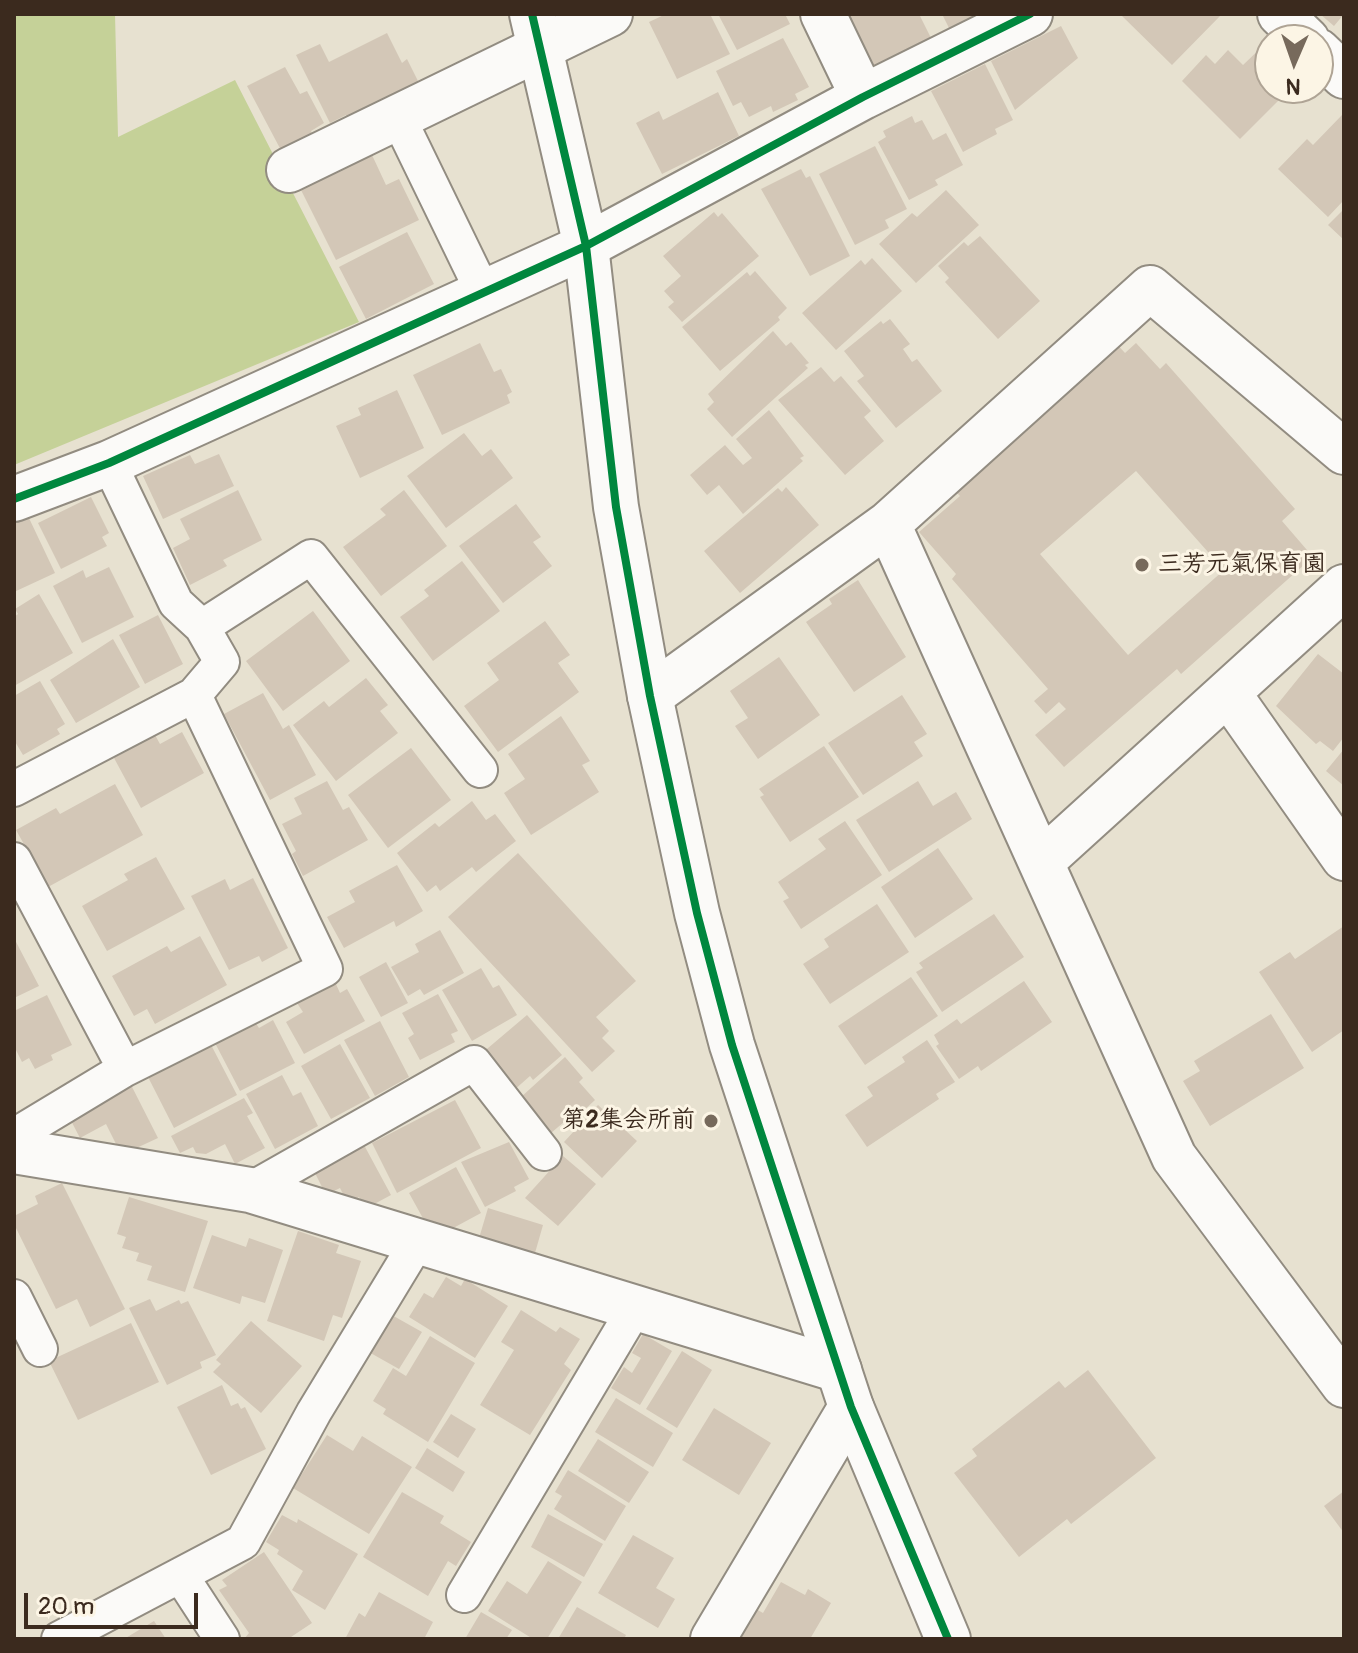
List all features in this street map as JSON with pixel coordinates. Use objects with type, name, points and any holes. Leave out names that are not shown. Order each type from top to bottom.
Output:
[{"type":"street","points":[[289,170],[397,115],[536,32],[610,14]]},
{"type":"street","points":[[823,14],[863,97]]},
{"type":"street","points":[[14,499],[109,463],[586,246],[863,97],[1030,14]]},
{"type":"street","points":[[536,32],[586,246],[616,507],[650,696],[697,913],[732,1045],[845,1389],[948,1639]]},
{"type":"street","points":[[650,696],[888,524],[1150,288],[1344,452]]},
{"type":"street","points":[[888,524],[1174,1157],[1344,1385]]},
{"type":"street","points":[[1041,862],[1344,587]]},
{"type":"street","points":[[1228,693],[1344,858]]},
{"type":"street","points":[[14,1151],[250,1190],[416,1244],[635,1308],[845,1389]]},
{"type":"street","points":[[713,1639],[845,1389]]},
{"type":"lane","points":[[397,115],[483,292]]},
{"type":"lane","points":[[14,789],[194,695],[222,662],[202,627],[176,603],[109,463]]},
{"type":"lane","points":[[202,627],[311,557],[480,770]]},
{"type":"lane","points":[[14,1136],[125,1069],[325,969],[194,695]]},
{"type":"lane","points":[[14,860],[125,1069]]},
{"type":"lane","points":[[250,1190],[474,1063],[544,1153]]},
{"type":"lane","points":[[59,1639],[243,1542],[314,1412],[416,1244]]},
{"type":"lane","points":[[14,1297],[40,1349]]},
{"type":"lane","points":[[464,1595],[635,1308]]},
{"type":"lane","points":[[181,1576],[222,1639]]},
{"type":"green space","points":[[14,14],[115,14],[118,137],[235,80],[359,322],[14,465]]},
{"type":"building","points":[[666,14],[710,14],[730,54],[677,79],[649,22]]},
{"type":"building","points":[[718,14],[785,14],[790,24],[737,50]]},
{"type":"building","points":[[844,14],[919,14],[931,38],[871,68]]},
{"type":"building","points":[[942,14],[980,14],[950,30]]},
{"type":"building","points":[[1222,14],[1172,65],[1122,16]]},
{"type":"building","points":[[1320,14],[1344,14],[1334,26]]},
{"type":"building","points":[[1061,26],[1078,58],[1015,110],[991,61]]},
{"type":"building","points":[[387,33],[402,63],[407,59],[419,83],[347,119],[346,115],[330,123],[296,55],[320,44],[329,62]]},
{"type":"building","points":[[783,38],[809,87],[795,94],[798,100],[773,112],[771,106],[749,117],[741,102],[733,106],[716,71]]},
{"type":"building","points":[[1228,50],[1243,65],[1254,54],[1254,104],[1275,104],[1240,139],[1182,81],[1206,55],[1215,64]]},
{"type":"building","points":[[985,64],[1013,120],[995,129],[997,134],[963,152],[931,91]]},
{"type":"building","points":[[285,67],[300,94],[307,91],[324,123],[311,131],[314,138],[283,154],[247,86]]},
{"type":"building","points":[[718,92],[739,136],[662,174],[636,123],[659,111],[663,120]]},
{"type":"building","points":[[1342,115],[1344,200],[1328,217],[1278,169],[1307,139],[1313,145]]},
{"type":"building","points":[[912,116],[915,123],[922,120],[933,140],[946,133],[963,165],[935,180],[938,185],[909,200],[878,142],[886,137],[883,131]]},
{"type":"building","points":[[875,146],[907,209],[885,220],[889,228],[855,245],[819,174]]},
{"type":"building","points":[[372,155],[386,185],[399,179],[419,220],[336,260],[301,190]]},
{"type":"building","points":[[801,169],[806,178],[810,176],[850,256],[810,276],[761,189]]},
{"type":"building","points":[[946,190],[979,225],[916,283],[879,244],[912,213],[917,217]]},
{"type":"building","points":[[1344,209],[1344,240],[1328,225]]},
{"type":"building","points":[[714,212],[718,217],[722,213],[759,256],[682,322],[668,307],[674,302],[664,291],[681,276],[663,256]]},
{"type":"building","points":[[407,232],[434,284],[366,319],[339,267]]},
{"type":"building","points":[[980,236],[1040,301],[998,339],[945,282],[949,278],[938,266],[964,242],[968,246]]},
{"type":"building","points":[[872,258],[902,291],[836,350],[802,313],[861,260],[865,265]]},
{"type":"building","points":[[755,271],[787,308],[778,317],[780,320],[720,371],[682,327],[747,272],[750,276]]},
{"type":"building","points":[[890,319],[910,344],[903,349],[912,362],[917,359],[942,391],[896,428],[857,381],[864,376],[844,351],[881,321],[883,324]]},
{"type":"building","points":[[773,331],[786,346],[791,342],[809,363],[805,365],[808,368],[732,437],[707,409],[714,402],[708,394]]},
{"type":"building","points":[[1113,340],[1125,353],[1136,343],[1160,369],[1166,363],[1295,509],[1282,521],[1313,557],[1181,674],[1177,669],[1064,767],[1035,735],[1066,709],[1059,702],[1046,714],[1034,701],[1048,689],[952,579],[956,574],[919,532],[960,496],[956,492],[1061,400],[1055,392]],"holes":[[[1136,471],[1224,570],[1128,655],[1040,554]]]},
{"type":"building","points":[[480,343],[494,372],[501,369],[512,392],[507,395],[510,403],[442,435],[413,375]]},
{"type":"building","points":[[821,367],[834,382],[841,376],[871,411],[864,417],[884,441],[845,475],[778,400]]},
{"type":"building","points":[[397,390],[424,448],[360,478],[336,426],[361,415],[358,408]]},
{"type":"building","points":[[769,410],[804,456],[800,458],[803,461],[743,514],[719,485],[707,495],[690,475],[725,445],[743,465],[752,458],[736,439]]},
{"type":"building","points":[[464,433],[482,456],[491,449],[513,478],[446,528],[407,476]]},
{"type":"building","points":[[219,454],[234,486],[163,519],[143,476],[190,455],[195,464]]},
{"type":"building","points":[[786,487],[819,525],[740,593],[704,551],[778,488],[782,492]]},
{"type":"building","points":[[238,490],[262,540],[223,560],[227,566],[190,585],[173,548],[190,539],[180,519]]},
{"type":"building","points":[[404,490],[447,546],[381,596],[343,547],[386,515],[380,509]]},
{"type":"building","points":[[91,497],[109,533],[102,537],[107,546],[61,569],[38,523]]},
{"type":"building","points":[[516,504],[541,537],[533,542],[552,566],[503,603],[459,546]]},
{"type":"building","points":[[28,516],[55,573],[14,592],[14,522]]},
{"type":"building","points":[[462,561],[500,611],[433,661],[400,617],[429,596],[424,590]]},
{"type":"building","points":[[109,567],[134,617],[82,643],[53,586],[83,570],[86,578]]},
{"type":"building","points":[[858,580],[906,657],[854,692],[806,622],[832,604],[829,599]]},
{"type":"building","points":[[39,594],[73,653],[14,686],[14,617],[18,614],[15,609]]},
{"type":"building","points":[[313,611],[350,661],[283,711],[246,661]]},
{"type":"building","points":[[158,615],[183,664],[145,684],[119,635]]},
{"type":"building","points":[[545,621],[570,655],[558,663],[579,692],[498,752],[464,706],[499,680],[487,663]]},
{"type":"building","points":[[113,639],[140,687],[76,723],[50,680]]},
{"type":"building","points":[[1318,654],[1344,674],[1344,737],[1333,751],[1320,741],[1316,744],[1276,706]]},
{"type":"building","points":[[779,657],[820,715],[758,759],[735,726],[748,718],[730,691]]},
{"type":"building","points":[[366,678],[388,705],[380,711],[398,733],[336,781],[293,725],[324,701],[329,707]]},
{"type":"building","points":[[40,681],[65,724],[57,729],[60,734],[23,755],[14,740],[14,696]]},
{"type":"building","points":[[263,693],[283,729],[289,725],[316,775],[270,800],[224,714]]},
{"type":"building","points":[[902,695],[927,734],[914,742],[923,756],[863,795],[828,743]]},
{"type":"building","points":[[561,716],[590,761],[582,765],[599,792],[531,835],[504,793],[525,779],[508,754]]},
{"type":"building","points":[[182,732],[204,773],[141,808],[114,758],[155,735],[160,744]]},
{"type":"building","points":[[824,746],[859,797],[790,842],[760,797],[764,795],[759,789]]},
{"type":"building","points":[[411,748],[451,800],[388,848],[348,795]]},
{"type":"building","points":[[1344,749],[1344,786],[1326,771]]},
{"type":"building","points":[[327,781],[343,810],[349,807],[368,840],[303,876],[292,854],[296,851],[282,824],[302,814],[294,798]]},
{"type":"building","points":[[918,781],[933,806],[956,792],[972,819],[889,872],[856,820]]},
{"type":"building","points":[[115,784],[143,835],[48,887],[16,830],[56,808],[60,814]]},
{"type":"building","points":[[472,801],[486,820],[495,814],[516,841],[476,872],[472,867],[440,891],[436,885],[427,892],[397,853],[435,823],[439,827]]},
{"type":"building","points":[[845,821],[882,875],[801,929],[783,901],[789,898],[778,882],[826,849],[818,839]]},
{"type":"building","points":[[938,848],[973,899],[915,938],[881,887]]},
{"type":"building","points":[[518,853],[636,981],[596,1017],[609,1031],[602,1038],[615,1051],[592,1072],[448,917]]},
{"type":"building","points":[[156,857],[185,909],[107,951],[82,906],[128,880],[124,874]]},
{"type":"building","points":[[397,865],[423,911],[396,927],[394,921],[344,948],[327,917],[355,902],[349,891]]},
{"type":"building","points":[[253,878],[288,948],[262,962],[259,956],[229,970],[191,896],[225,879],[230,890]]},
{"type":"building","points":[[877,904],[909,952],[830,1004],[803,964],[829,947],[824,939]]},
{"type":"building","points":[[994,914],[1024,957],[942,1012],[916,972],[923,968],[919,963]]},
{"type":"building","points":[[1344,926],[1344,1030],[1312,1052],[1259,972],[1290,952],[1295,959]]},
{"type":"building","points":[[440,930],[464,973],[424,995],[420,989],[408,996],[391,967],[419,952],[415,944]]},
{"type":"building","points":[[200,936],[227,985],[155,1024],[147,1009],[134,1016],[112,976],[167,946],[171,952]]},
{"type":"building","points":[[14,938],[39,986],[14,998]]},
{"type":"building","points":[[386,962],[408,1003],[381,1017],[359,977]]},
{"type":"building","points":[[481,968],[493,988],[499,985],[517,1015],[472,1041],[442,990]]},
{"type":"building","points":[[911,977],[938,1016],[865,1065],[838,1026]]},
{"type":"building","points":[[1024,981],[1052,1022],[981,1071],[978,1066],[959,1079],[936,1046],[939,1044],[934,1035],[957,1019],[961,1024]]},
{"type":"building","points":[[335,982],[340,993],[347,989],[365,1021],[304,1054],[286,1022],[303,1012],[297,1003]]},
{"type":"building","points":[[438,994],[458,1031],[451,1034],[455,1042],[420,1060],[408,1038],[414,1034],[402,1013]]},
{"type":"building","points":[[47,995],[72,1045],[51,1055],[53,1060],[35,1069],[29,1058],[22,1062],[14,1046],[14,1011]]},
{"type":"building","points":[[1271,1014],[1304,1068],[1210,1126],[1183,1081],[1200,1071],[1194,1061]]},
{"type":"building","points":[[527,1015],[562,1055],[533,1080],[530,1076],[513,1091],[481,1054]]},
{"type":"building","points":[[273,1020],[295,1063],[240,1091],[215,1043],[255,1022],[259,1028]]},
{"type":"building","points":[[380,1021],[409,1077],[375,1096],[344,1040]]},
{"type":"building","points":[[208,1039],[237,1095],[174,1128],[148,1077],[172,1065],[168,1059]]},
{"type":"building","points":[[927,1040],[955,1082],[936,1094],[939,1099],[867,1147],[845,1115],[873,1096],[867,1087],[905,1062],[902,1057]]},
{"type":"building","points":[[340,1044],[370,1098],[331,1119],[301,1066]]},
{"type":"building","points":[[565,1057],[583,1078],[579,1082],[595,1100],[567,1126],[564,1122],[551,1133],[520,1098]]},
{"type":"building","points":[[282,1075],[293,1096],[301,1092],[318,1126],[275,1149],[246,1094]]},
{"type":"building","points":[[129,1081],[158,1138],[130,1151],[118,1148],[106,1124],[80,1138],[67,1113]]},
{"type":"building","points":[[244,1098],[253,1113],[247,1116],[265,1148],[235,1164],[225,1144],[206,1154],[196,1153],[193,1147],[180,1153],[171,1136]]},
{"type":"building","points":[[455,1100],[481,1148],[397,1193],[372,1143]]},
{"type":"building","points":[[598,1105],[637,1141],[602,1178],[564,1142]]},
{"type":"building","points":[[509,1142],[529,1179],[514,1187],[516,1191],[485,1207],[461,1162]]},
{"type":"building","points":[[364,1145],[391,1195],[365,1209],[359,1197],[348,1204],[340,1188],[326,1195],[314,1171]]},
{"type":"building","points":[[563,1156],[596,1184],[558,1226],[525,1198]]},
{"type":"building","points":[[456,1167],[481,1213],[444,1233],[430,1231],[409,1193]]},
{"type":"building","points":[[62,1183],[125,1309],[90,1327],[77,1299],[56,1309],[14,1224],[14,1216],[38,1204],[35,1196]]},
{"type":"building","points":[[129,1197],[208,1221],[185,1292],[147,1280],[152,1266],[136,1261],[139,1253],[122,1248],[126,1237],[117,1234]]},
{"type":"building","points":[[488,1208],[543,1225],[533,1260],[477,1245]]},
{"type":"building","points":[[298,1231],[339,1245],[336,1253],[361,1261],[342,1318],[333,1315],[324,1341],[267,1321]]},
{"type":"building","points":[[212,1235],[246,1247],[249,1238],[283,1250],[265,1303],[242,1296],[240,1304],[193,1288]]},
{"type":"building","points":[[446,1277],[461,1286],[465,1279],[508,1306],[475,1358],[409,1317],[424,1293],[433,1298]]},
{"type":"building","points":[[150,1299],[156,1311],[179,1300],[181,1304],[188,1301],[216,1355],[200,1362],[202,1368],[167,1385],[129,1308]]},
{"type":"building","points":[[521,1310],[556,1332],[560,1327],[580,1339],[564,1364],[571,1370],[530,1435],[480,1405],[514,1350],[501,1342]]},
{"type":"building","points":[[390,1314],[422,1332],[399,1369],[367,1351]]},
{"type":"building","points":[[251,1321],[302,1366],[261,1413],[213,1372],[221,1364],[216,1360]]},
{"type":"building","points":[[131,1323],[159,1382],[78,1420],[49,1361]]},
{"type":"building","points":[[643,1334],[672,1351],[640,1405],[611,1388],[624,1367],[632,1373],[641,1358],[632,1353]]},
{"type":"building","points":[[430,1336],[475,1363],[428,1442],[383,1414],[386,1409],[373,1401],[393,1368],[406,1376]]},
{"type":"building","points":[[682,1351],[712,1370],[677,1428],[646,1409]]},
{"type":"building","points":[[1088,1370],[1156,1458],[1071,1524],[1067,1519],[1019,1557],[954,1473],[977,1456],[972,1449],[1059,1381],[1065,1388]]},
{"type":"building","points":[[222,1385],[231,1406],[238,1403],[241,1409],[245,1407],[266,1449],[211,1475],[177,1407]]},
{"type":"building","points":[[616,1398],[673,1433],[653,1467],[595,1432]]},
{"type":"building","points":[[714,1408],[771,1443],[739,1495],[682,1460]]},
{"type":"building","points":[[451,1414],[476,1429],[458,1458],[433,1442]]},
{"type":"building","points":[[327,1435],[353,1451],[362,1436],[412,1467],[369,1534],[293,1488]]},
{"type":"building","points":[[598,1439],[649,1472],[629,1503],[578,1471]]},
{"type":"building","points":[[427,1448],[465,1472],[453,1492],[415,1468]]},
{"type":"building","points":[[568,1470],[626,1506],[605,1541],[554,1509],[562,1496],[555,1492]]},
{"type":"building","points":[[1344,1491],[1344,1533],[1324,1506]]},
{"type":"building","points":[[402,1492],[444,1516],[440,1523],[471,1542],[456,1566],[448,1561],[428,1596],[363,1557]]},
{"type":"building","points":[[548,1514],[603,1544],[584,1577],[531,1547]]},
{"type":"building","points":[[282,1515],[297,1523],[298,1519],[358,1554],[325,1610],[292,1590],[303,1571],[277,1554],[279,1550],[266,1542]]},
{"type":"building","points":[[633,1535],[674,1558],[656,1588],[675,1599],[658,1628],[598,1593]]},
{"type":"building","points":[[264,1552],[312,1623],[288,1639],[244,1639],[249,1633],[219,1590],[227,1586],[222,1580]]},
{"type":"building","points":[[548,1561],[582,1582],[547,1639],[533,1639],[488,1611],[507,1581],[527,1594]]},
{"type":"building","points":[[781,1582],[805,1595],[808,1589],[831,1603],[810,1639],[738,1639],[756,1609],[763,1613]]},
{"type":"building","points":[[379,1592],[433,1622],[424,1639],[345,1639],[359,1613],[365,1617]]},
{"type":"building","points":[[577,1607],[626,1635],[624,1639],[558,1639]]},
{"type":"building","points":[[481,1612],[512,1630],[506,1639],[465,1639]]},
{"type":"building","points":[[154,1621],[166,1639],[124,1639]]},
{"type":"cycle path","points":[[532,14],[586,246],[616,507],[650,696],[697,913],[732,1045],[851,1407],[948,1639]]},
{"type":"cycle path","points":[[14,499],[109,463],[586,246],[863,97],[1030,14]]},
{"type":"place","name":"三芳元氣保育園","points":[[1142,565]]},
{"type":"place","name":"第2集会所前","points":[[711,1121]]}]
